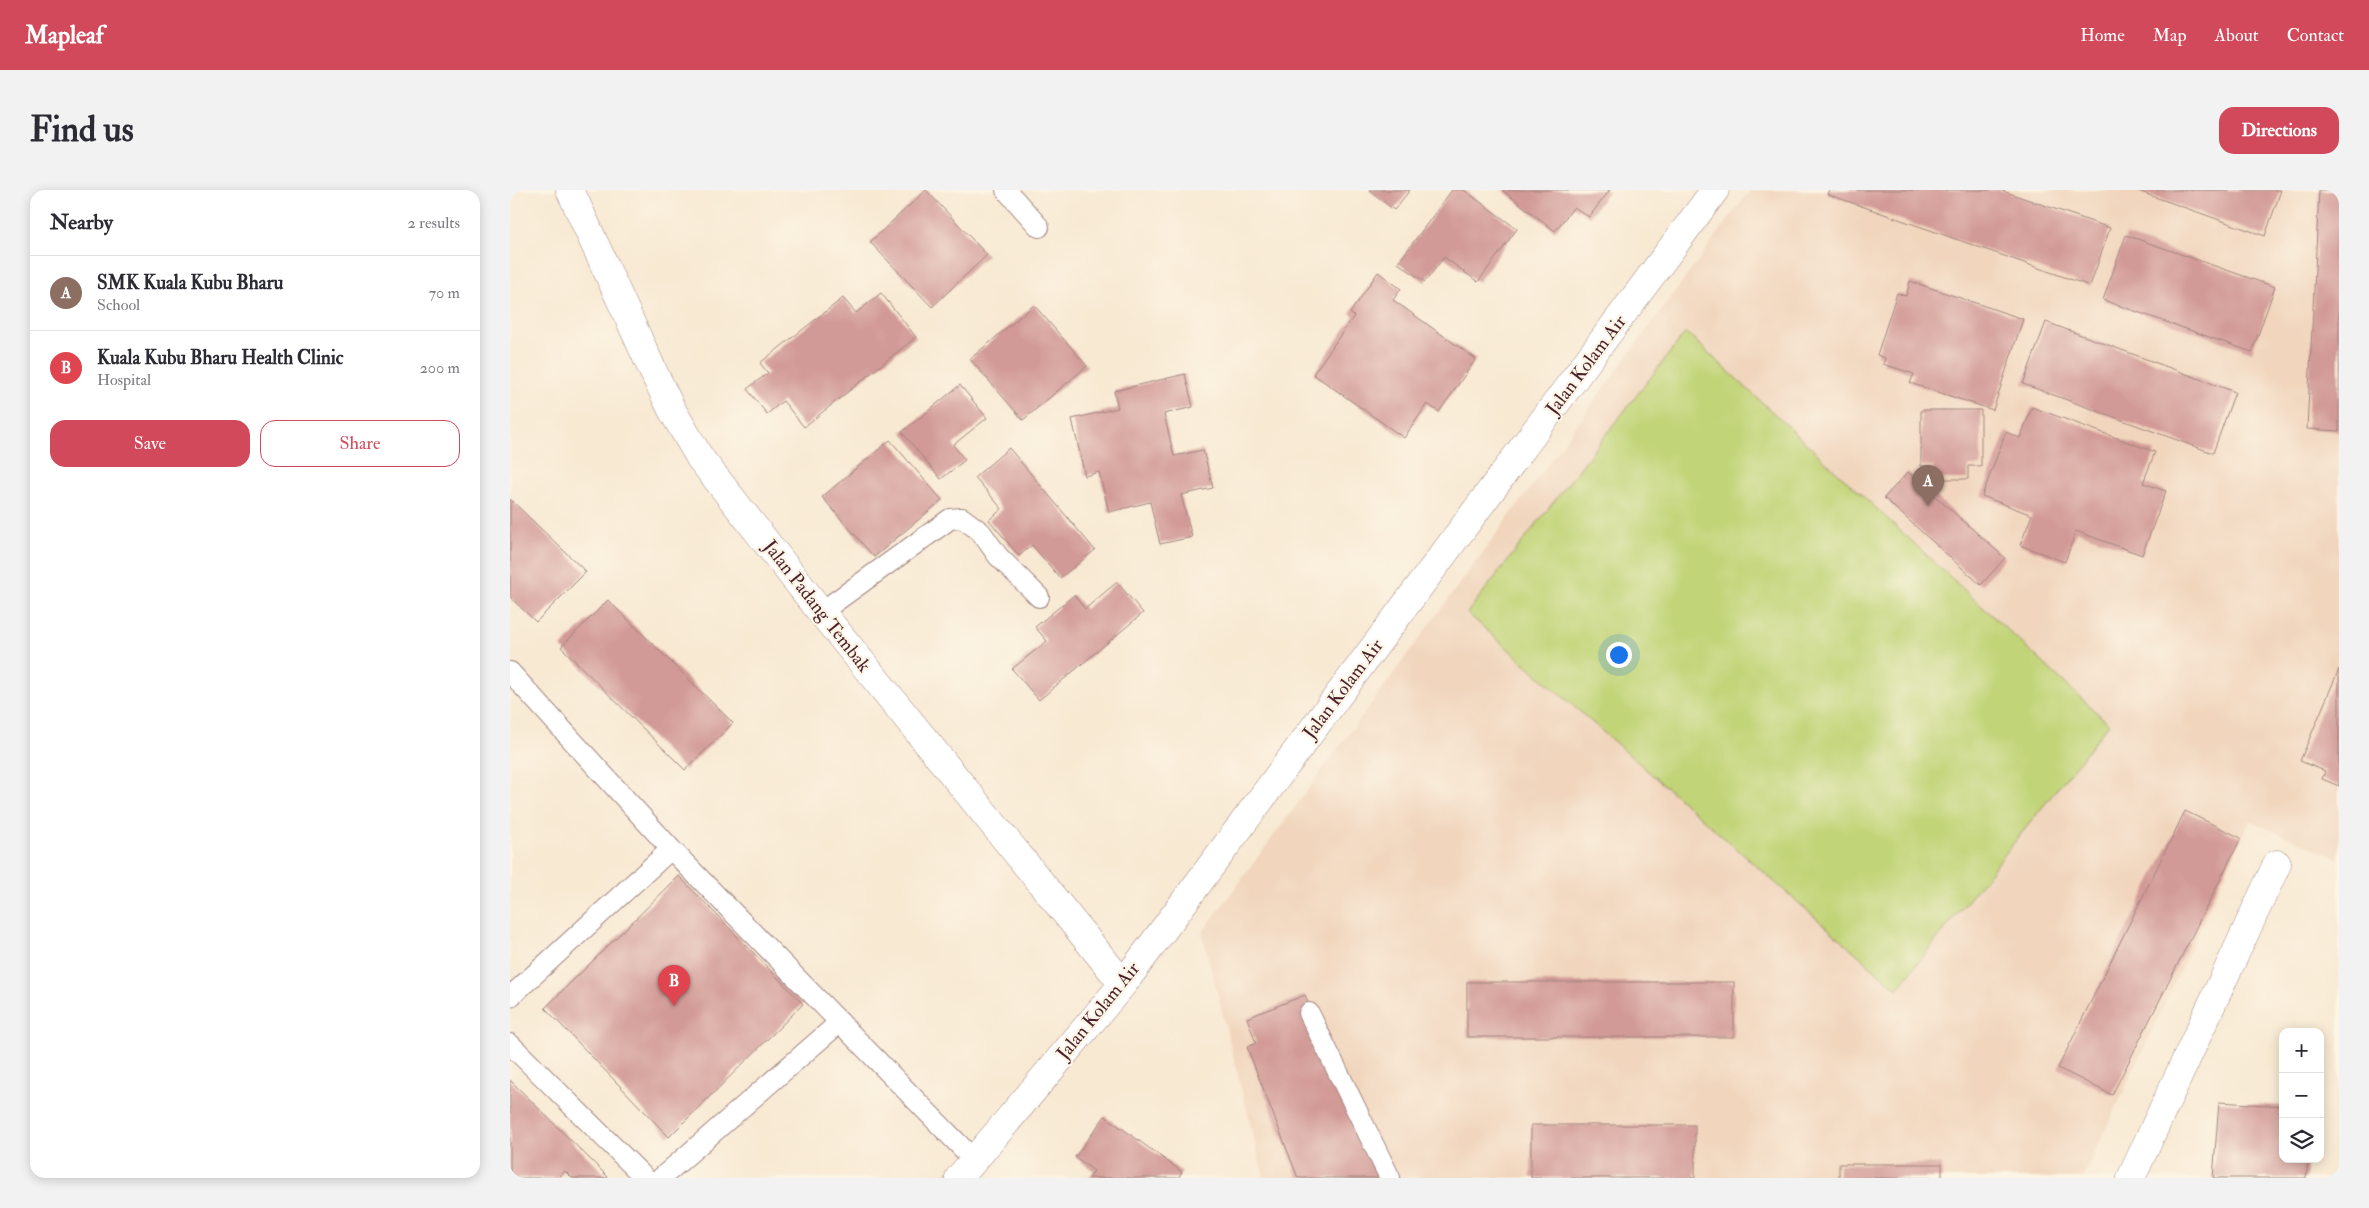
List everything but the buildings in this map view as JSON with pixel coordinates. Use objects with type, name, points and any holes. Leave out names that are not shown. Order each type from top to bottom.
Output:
[{"type":"street","name":"Jalan Padang Tembak","points":[[570,190],[654,373],[672,410],[700,458],[821,612],[1123,984]]},
{"type":"street","name":"Jalan Kolam Air","points":[[967,1169],[1123,984],[1715,190]]},
{"type":"street","points":[[2131,1178],[2277,864]]},
{"type":"lane","points":[[1006,190],[1039,227]]},
{"type":"lane","points":[[821,612],[950,519],[962,518],[980,532],[998,556],[1038,597]]},
{"type":"lane","points":[[510,672],[671,849],[840,1022],[967,1169]]},
{"type":"lane","points":[[510,997],[671,849]]},
{"type":"lane","points":[[1310,1013],[1390,1178]]},
{"type":"lane","points":[[661,1178],[840,1022]]},
{"type":"lane","points":[[510,1044],[645,1178]]},
{"type":"shaded area","points":[[1750,190],[2339,190],[2339,859],[2250,821],[2083,1178],[1264,1178],[1202,933]]},
{"type":"green space","points":[[1686,332],[2109,724],[1897,989],[1467,613]]},
{"type":"place","name":"SMK Kuala Kubu Bharu","points":[[1928,506]]},
{"type":"place","name":"Kuala Kubu Bharu Health Clinic","points":[[674,1006]]}]
